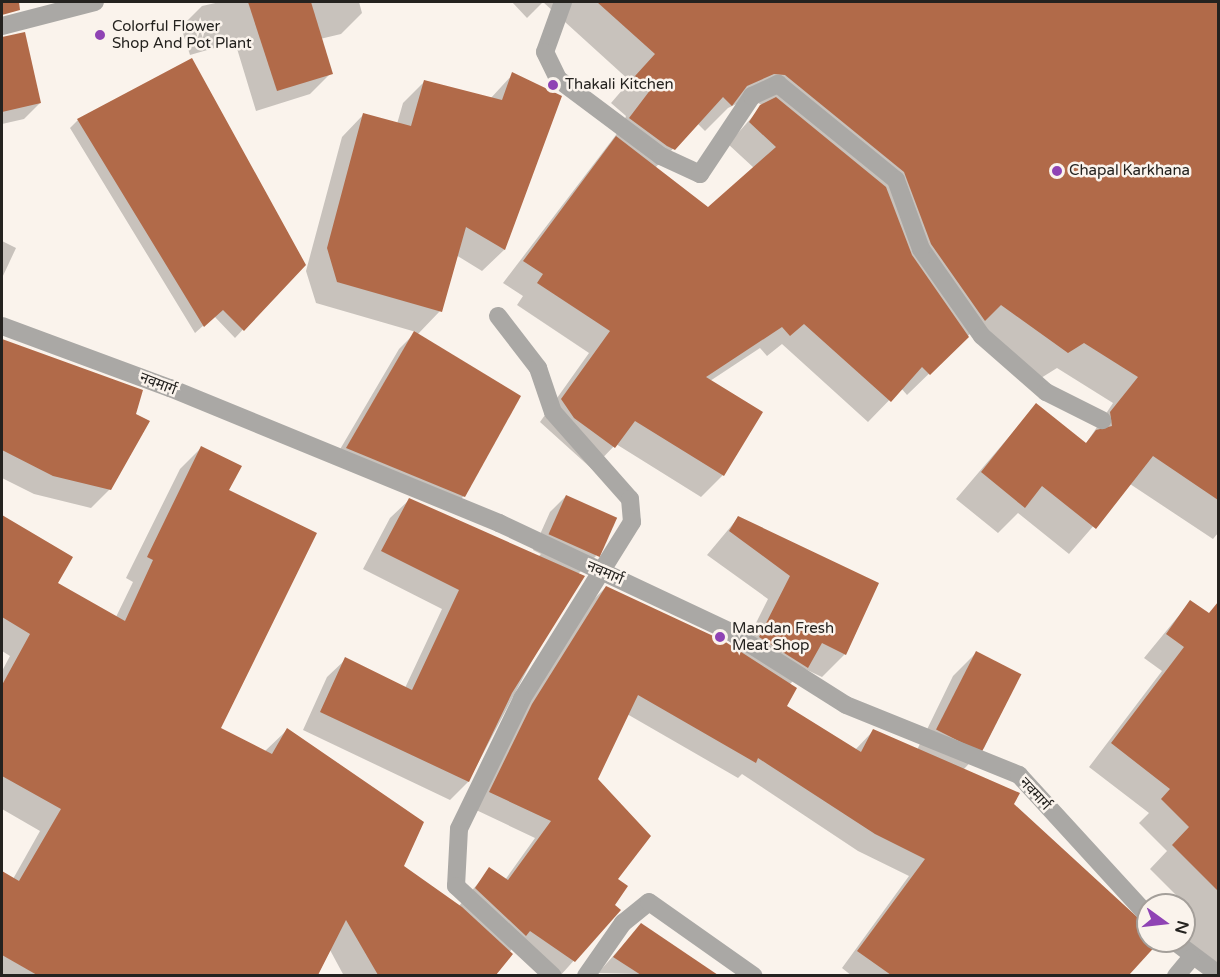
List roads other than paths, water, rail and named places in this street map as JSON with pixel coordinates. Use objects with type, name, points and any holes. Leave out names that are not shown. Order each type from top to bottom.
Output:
[{"type":"street","points":[[2,26],[95,2]]},
{"type":"street","points":[[563,2],[545,52],[558,79],[662,156],[700,174],[752,96],[778,84],[896,180],[921,249],[982,336],[1046,392],[1102,420]]},
{"type":"street","points":[[498,316],[538,368],[554,412],[630,499],[632,522],[522,699],[459,829],[456,886],[553,975]]},
{"type":"street","name":"नवमार्ग","points":[[2,326],[170,388],[603,571],[729,631],[846,705],[1019,775],[1136,903]]},
{"type":"street","points":[[586,975],[624,923],[649,902],[754,975]]},
{"type":"street","points":[[1186,953],[1218,974]]},
{"type":"street","points":[[1176,975],[1191,958]]},
{"type":"place","name":"Colorful Flower Shop And Pot Plant","points":[[100,35]]},
{"type":"place","name":"Thakali Kitchen","points":[[553,85]]},
{"type":"place","name":"Chapal Karkhana","points":[[1057,171]]},
{"type":"place","name":"Mandan Fresh Meat Shop","points":[[720,637]]}]
